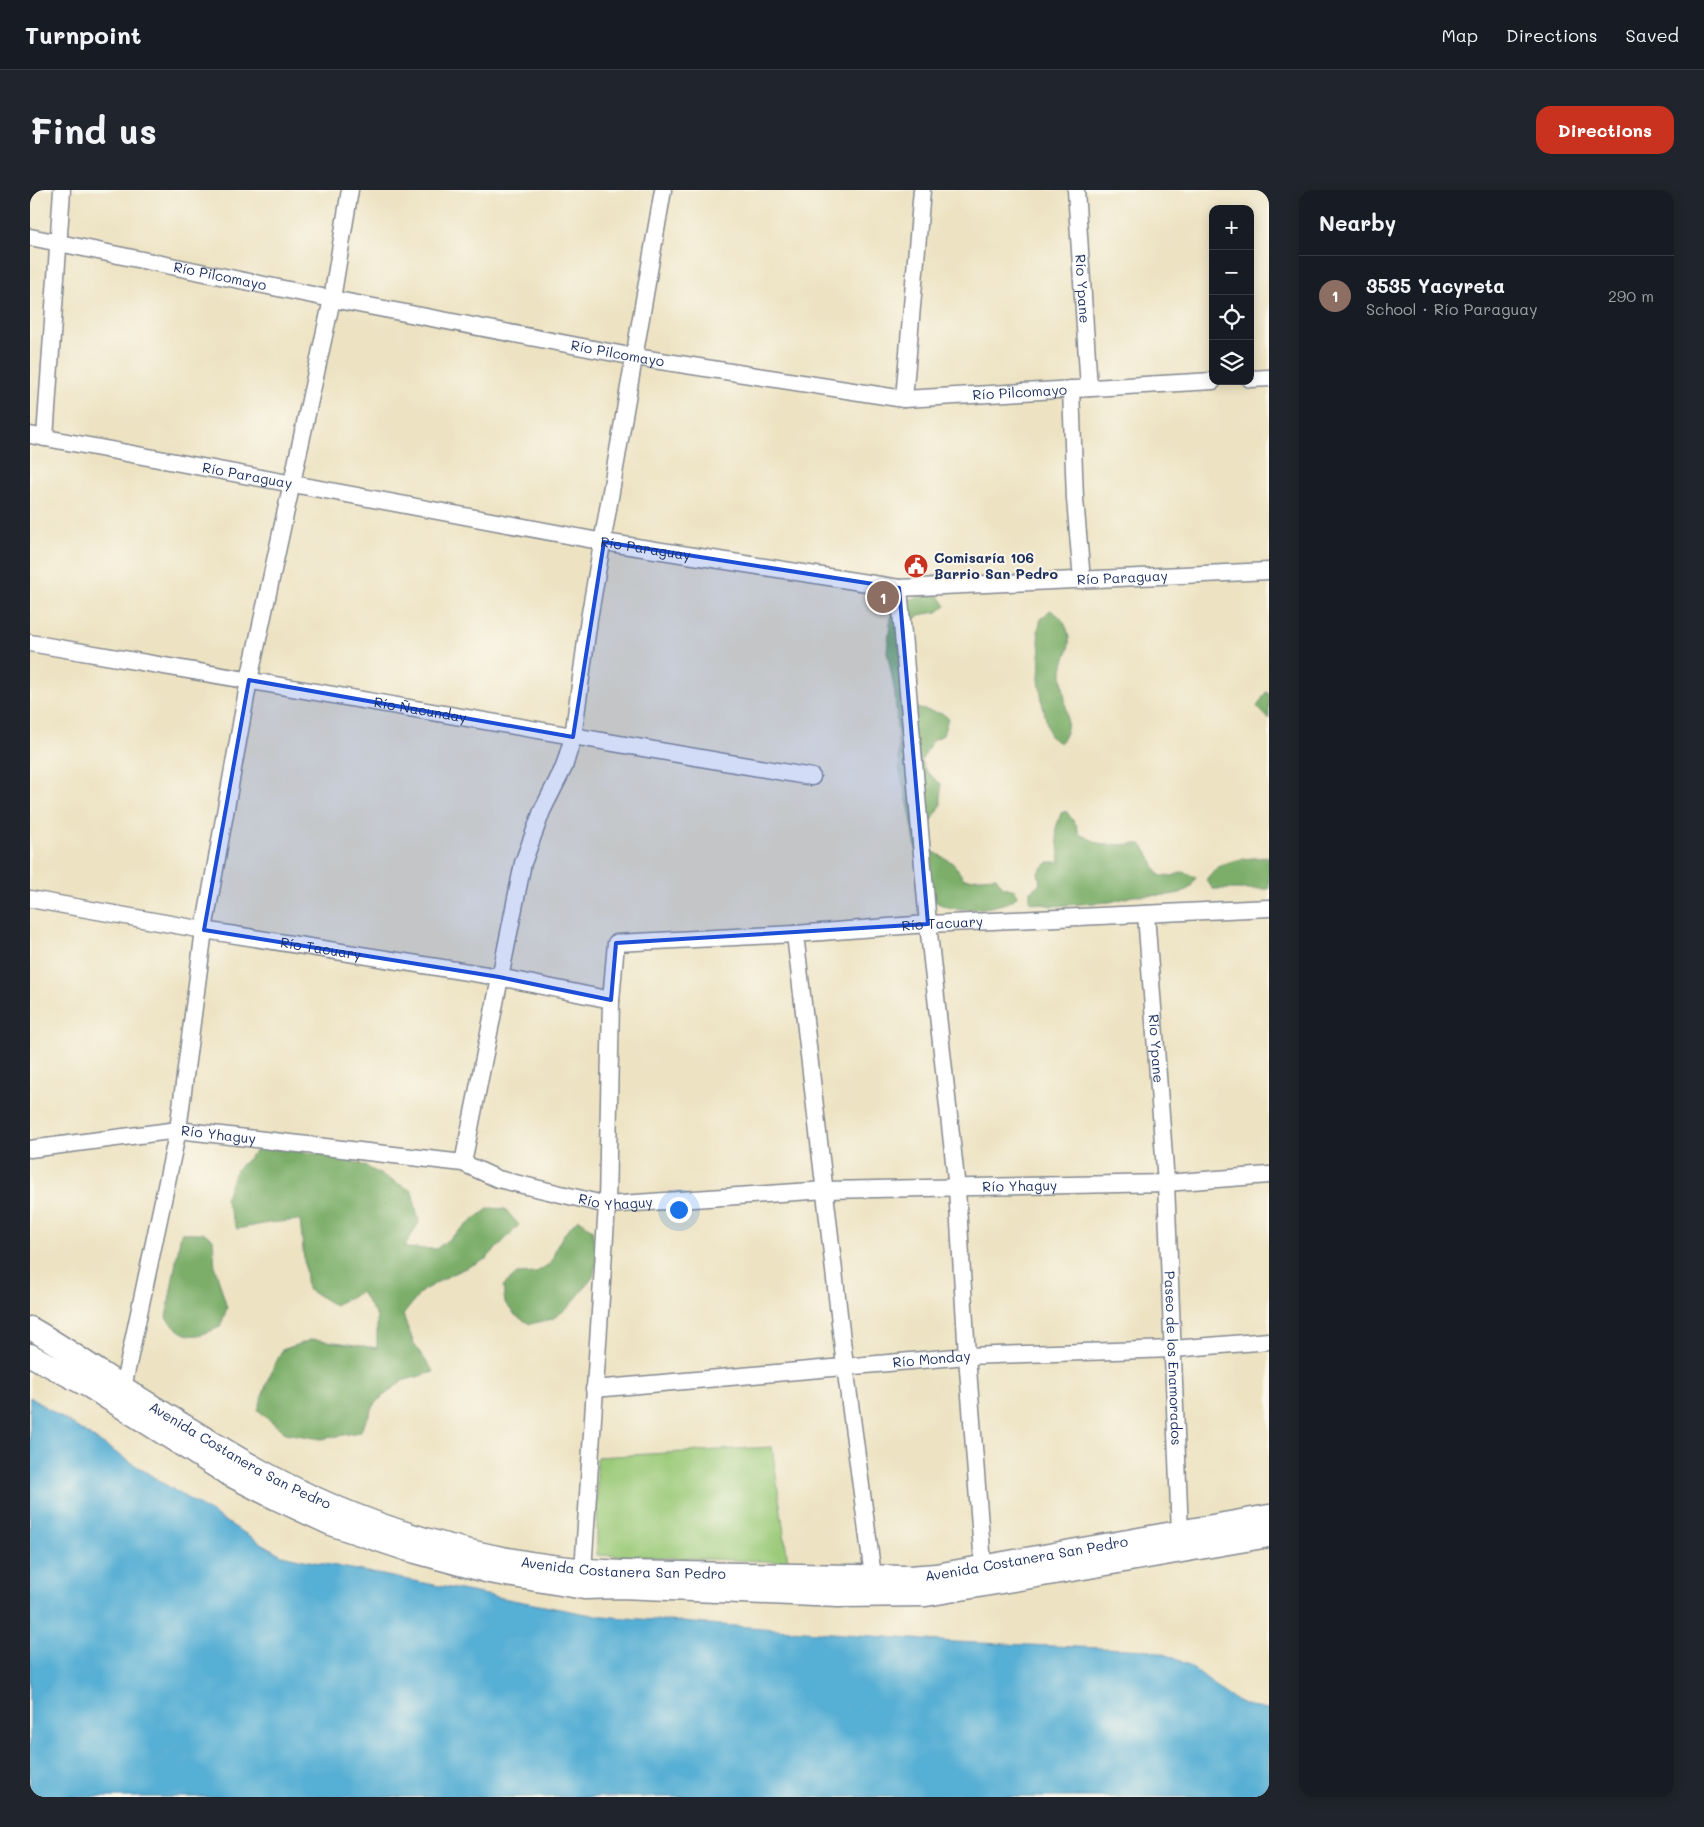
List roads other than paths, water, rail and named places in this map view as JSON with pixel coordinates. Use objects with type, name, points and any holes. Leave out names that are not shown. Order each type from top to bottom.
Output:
[{"type":"main road","name":"Avenida Costanera San Pedro","points":[[30,1328],[83,1359],[123,1388],[240,1459],[292,1487],[368,1520],[470,1552],[530,1564],[583,1571],[872,1586]]},
{"type":"main road","name":"Avenida Costanera San Pedro","points":[[30,1355],[90,1387],[226,1472],[268,1495],[333,1524],[408,1550],[489,1572],[584,1588],[621,1587],[838,1596],[872,1586],[936,1575],[984,1576],[1269,1536]]},
{"type":"main road","name":"Avenida Costanera San Pedro","points":[[984,1576],[1180,1533],[1269,1516]]},
{"type":"street","points":[[37,437],[62,190]]},
{"type":"street","points":[[123,1388],[178,1130],[204,930],[249,680],[332,299],[350,190]]},
{"type":"street","points":[[463,1164],[523,863],[542,811],[564,767],[573,737],[589,619],[604,542],[663,190]]},
{"type":"street","points":[[904,399],[922,190]]},
{"type":"street","name":"Río Ypane","points":[[1076,190],[1089,388]]},
{"type":"street","name":"Río Pilcomayo","points":[[30,237],[332,299],[635,357],[904,399],[1209,381]]},
{"type":"street","points":[[1254,379],[1269,378]]},
{"type":"street","points":[[1071,389],[1075,498],[1082,580]]},
{"type":"street","name":"Río Paraguay","points":[[37,437],[604,542],[898,588],[1269,571]]},
{"type":"street","points":[[898,588],[928,924],[956,1189],[984,1576]]},
{"type":"street","name":"Río Ñacunday","points":[[30,643],[812,777]]},
{"type":"street","name":"Río Tacuary","points":[[30,899],[204,930],[499,977],[611,1000],[616,942],[796,934],[928,924],[1269,908]]},
{"type":"street","name":"Río Ypane","points":[[1146,914],[1166,1183]]},
{"type":"street","points":[[796,934],[872,1586]]},
{"type":"street","points":[[583,1571],[607,1206],[611,1000]]},
{"type":"street","name":"Río Yhaguy","points":[[30,1149],[178,1130],[463,1164],[498,1179],[607,1206],[826,1190],[956,1189],[1166,1183],[1269,1174]]},
{"type":"street","name":"Paseo de los Enamorados","points":[[1166,1183],[1180,1533]]},
{"type":"street","name":"Río Monday","points":[[594,1389],[967,1356],[1173,1349],[1269,1341]]},
{"type":"water","points":[[30,1397],[169,1487],[264,1545],[282,1555],[299,1559],[586,1614],[613,1617],[954,1642],[1151,1650],[1184,1663],[1223,1692],[1243,1704],[1269,1710],[1269,1797],[30,1797]]},
{"type":"place","name":"Comisaría 106 Barrio San Pedro","points":[[916,566]]},
{"type":"place","name":"3535 Yacyreta","points":[[883,597]]}]
